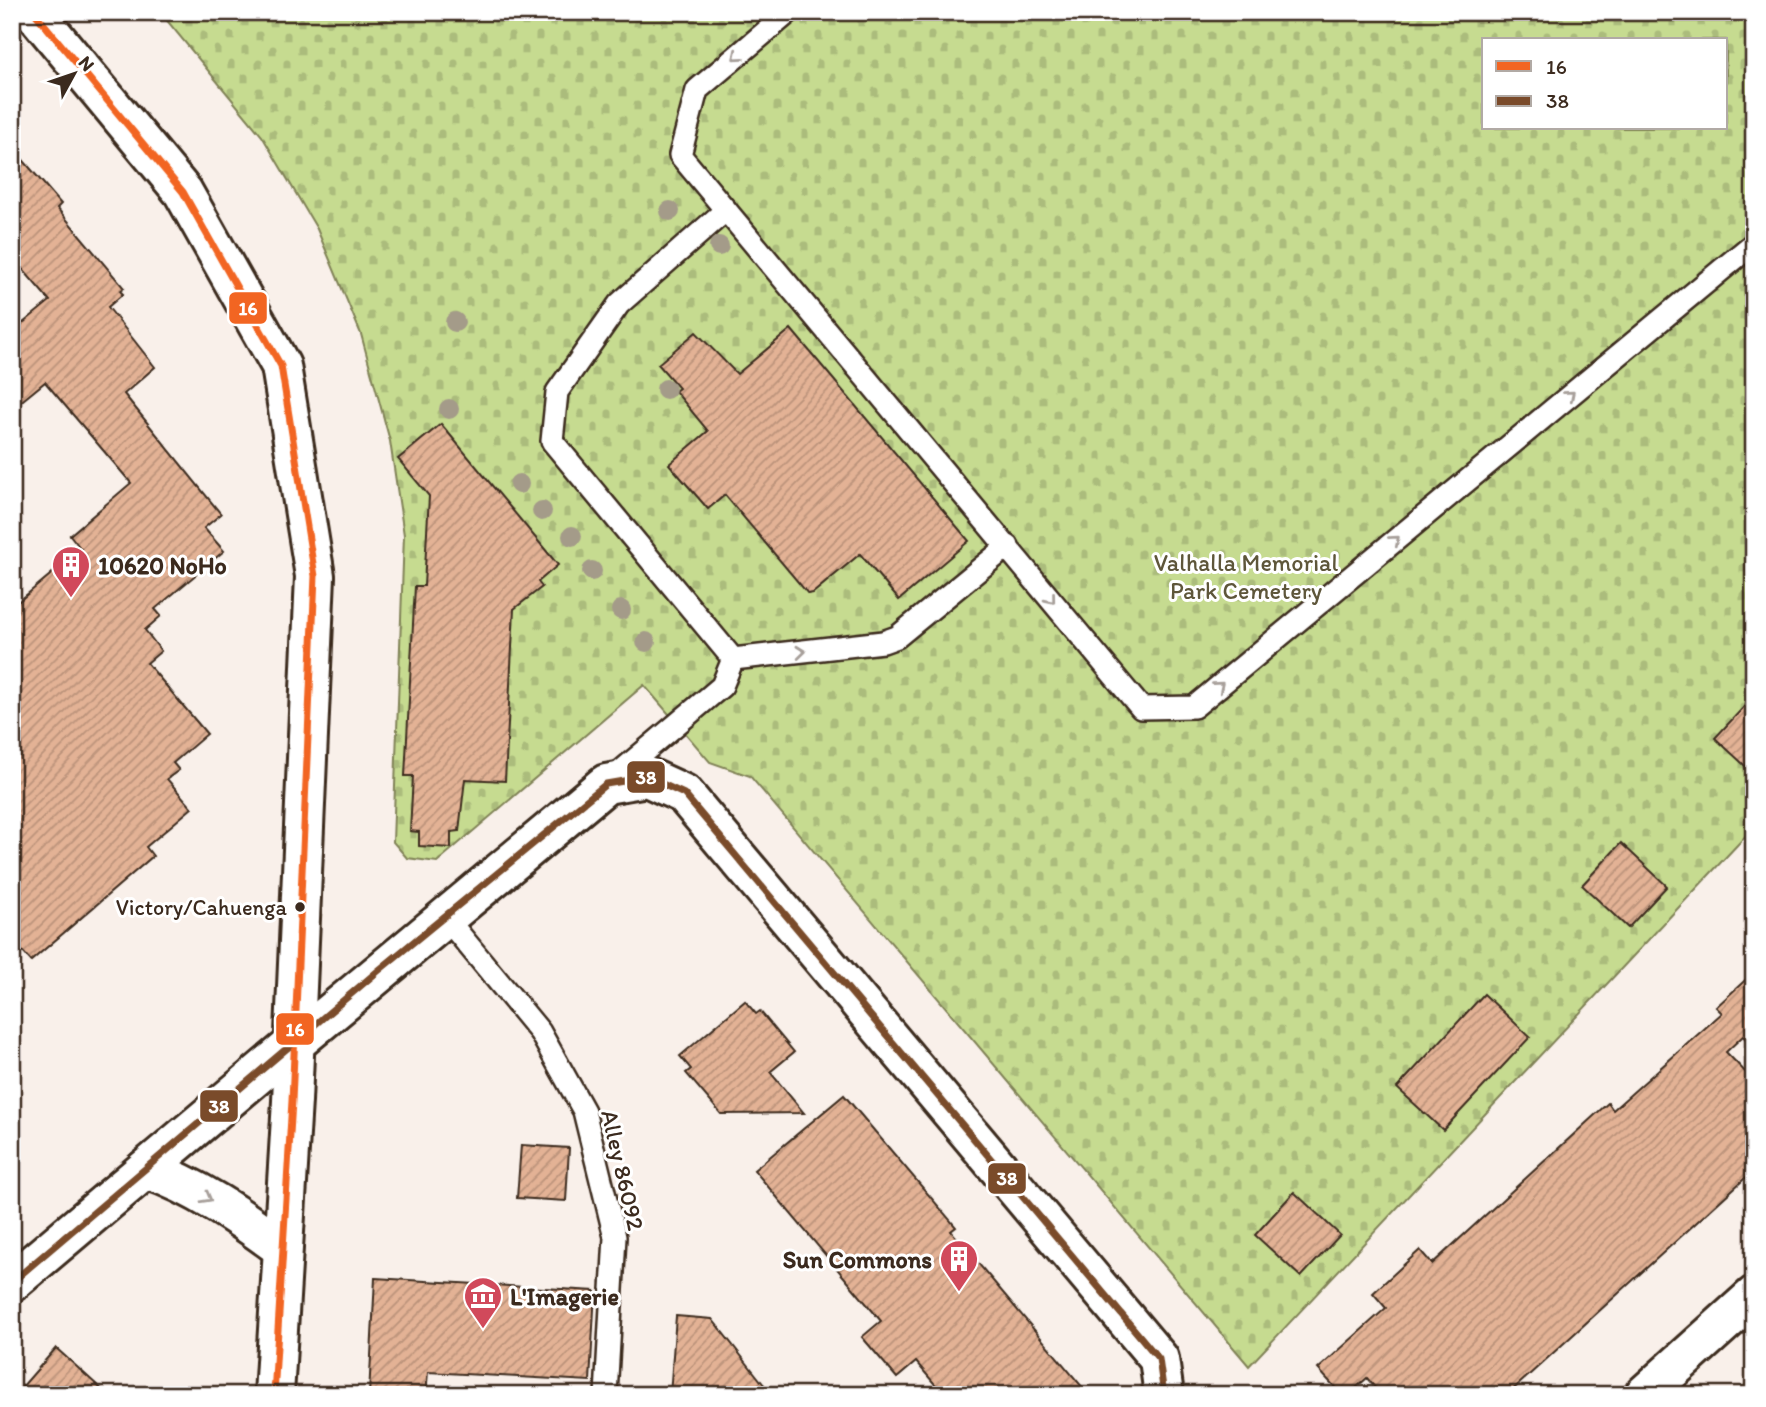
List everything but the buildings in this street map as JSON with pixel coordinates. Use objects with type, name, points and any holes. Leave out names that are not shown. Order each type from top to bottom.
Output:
[{"type":"main road","points":[[34,12],[183,192],[281,366],[315,576],[295,1043],[274,1395]]},
{"type":"main road","points":[[12,1282],[378,971],[446,918],[606,784],[646,776],[684,794],[1159,1359],[1164,1395]]},
{"type":"main road","points":[[146,1169],[166,1176],[228,1210],[282,1248]]},
{"type":"main road","points":[[1644,1395],[1754,1296]]},
{"type":"lane","points":[[789,12],[696,90],[680,155],[1141,708],[1194,707],[1754,243]]},
{"type":"lane","points":[[726,210],[619,304],[557,393],[552,441],[733,659]]},
{"type":"lane","points":[[733,659],[883,642],[897,637],[1008,546]]},
{"type":"lane","points":[[606,784],[722,686],[733,659]]},
{"type":"lane","name":"Alley 86092","points":[[446,918],[540,1032],[584,1111],[615,1237],[606,1395]]},
{"type":"green space","name":"Valhalla Memorial Park Cemetery","points":[[160,12],[1754,12],[1754,827],[1249,1366],[750,776],[710,762],[644,685],[437,862],[407,858],[393,842],[404,535],[390,441],[361,334],[317,229],[262,136]]},
{"type":"transit line","name":"16","points":[[34,12],[183,192],[281,366],[315,576],[292,1101],[274,1395]]},
{"type":"transit line","name":"38","points":[[12,1282],[378,971],[606,784],[647,777],[684,794],[1159,1359],[1164,1395]]},
{"type":"place","name":"10620 NoHo","points":[[71,599]]},
{"type":"place","name":"Victory/Cahuenga","points":[[300,907]]},
{"type":"place","name":"Sun Commons","points":[[959,1293]]},
{"type":"place","name":"L'Imagerie","points":[[483,1330]]}]
